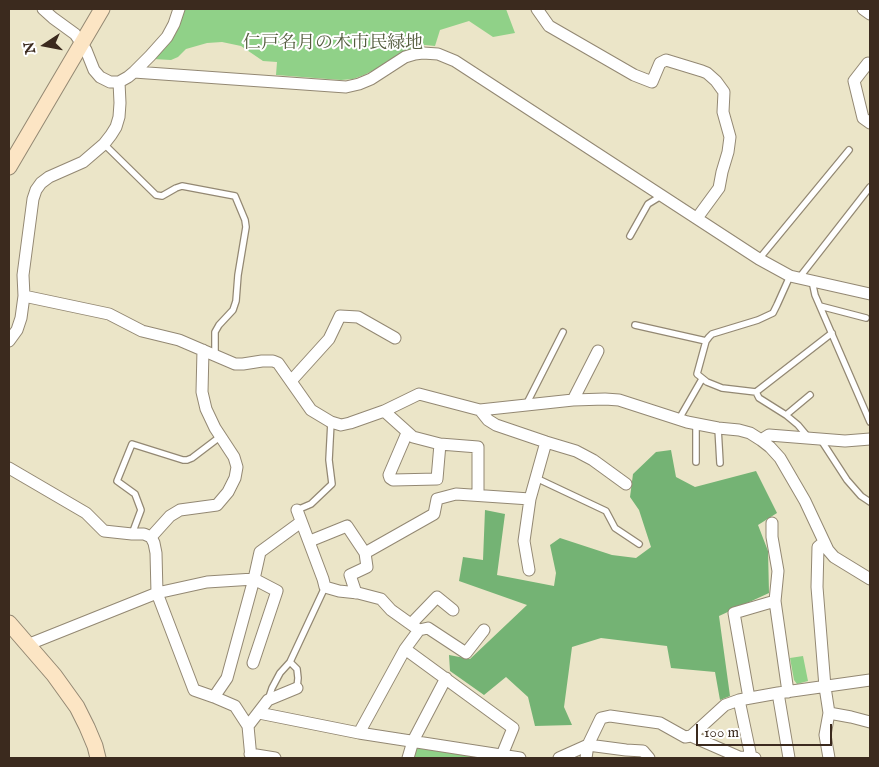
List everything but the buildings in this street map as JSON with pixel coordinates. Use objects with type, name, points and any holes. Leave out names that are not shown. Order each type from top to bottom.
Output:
[{"type":"street","points":[[43,9],[75,34],[86,50],[94,70],[100,77],[110,82],[119,82],[128,77],[150,56],[166,37],[174,24],[179,9]]},
{"type":"street","points":[[9,167],[102,9]]},
{"type":"street","points":[[537,9],[549,26],[634,75],[652,82],[660,63],[666,60],[708,73],[716,81],[724,92],[723,112],[730,137],[728,152],[719,188],[697,218]]},
{"type":"street","points":[[863,9],[870,14]]},
{"type":"street","points":[[134,72],[346,87],[371,79],[410,55],[423,53],[438,54],[455,61],[759,258],[795,277],[870,294]]},
{"type":"street","points":[[870,65],[868,63],[854,81],[863,118],[870,124]]},
{"type":"street","points":[[9,341],[17,330],[21,318],[24,275],[33,199],[36,190],[49,177],[83,162],[104,144],[111,135],[116,127],[118,117],[120,103],[119,82]]},
{"type":"street","points":[[24,296],[110,314],[142,330],[179,340],[235,364],[262,361],[278,363],[311,410],[331,422],[341,425],[384,410],[419,394],[480,410],[573,400],[619,400],[696,424],[739,430],[761,440],[780,458],[805,501],[828,550],[834,556],[870,578]]},
{"type":"street","points":[[291,381],[329,340],[340,316],[358,317],[395,338]]},
{"type":"street","points":[[151,536],[170,516],[180,510],[217,505],[228,492],[235,478],[237,467],[234,457],[206,409],[204,401],[202,392],[203,350]]},
{"type":"street","points":[[573,400],[598,352]]},
{"type":"street","points":[[384,410],[413,437],[440,444],[478,447],[478,495]]},
{"type":"street","points":[[480,410],[488,420],[496,425],[576,451],[593,460],[626,484]]},
{"type":"street","points":[[407,433],[389,475],[393,480],[438,479],[440,444]]},
{"type":"street","points":[[761,440],[769,435],[845,441],[870,439]]},
{"type":"street","points":[[529,570],[524,541],[530,499],[546,442]]},
{"type":"street","points":[[9,468],[86,513],[104,531],[151,536]]},
{"type":"street","points":[[364,553],[434,514],[438,499],[456,494],[530,499]]},
{"type":"street","points":[[297,510],[324,579],[325,587],[381,599],[391,610],[416,627],[428,628],[466,653],[484,630]]},
{"type":"street","points":[[214,697],[227,678],[260,552],[301,522]]},
{"type":"street","points":[[772,523],[772,537],[778,570],[775,601],[789,758]]},
{"type":"street","points":[[310,541],[347,526],[364,553],[367,567],[350,575],[356,593]]},
{"type":"street","points":[[151,536],[156,553],[157,593],[194,690],[235,706],[248,726],[251,756],[275,758]]},
{"type":"street","points":[[824,542],[818,547],[817,587],[825,687],[829,713],[825,735],[831,758]]},
{"type":"street","points":[[27,645],[157,593],[206,582],[254,579],[277,591],[253,663]]},
{"type":"street","points":[[359,733],[416,627],[437,598],[452,610]]},
{"type":"street","points":[[691,736],[739,757],[753,758],[734,613],[775,601]]},
{"type":"street","points":[[10,627],[54,675],[76,707],[87,727],[98,758]]},
{"type":"street","points":[[404,649],[513,728],[502,755]]},
{"type":"street","points":[[408,758],[413,741],[446,678]]},
{"type":"street","points":[[586,758],[588,745],[601,718],[610,716],[660,724],[685,737],[691,736],[725,705],[744,699],[870,680]]},
{"type":"street","points":[[248,726],[268,700],[297,688]]},
{"type":"street","points":[[258,713],[359,733],[520,758]]},
{"type":"street","points":[[829,713],[870,722]]},
{"type":"street","points":[[559,758],[588,745],[627,754],[643,751],[649,758]]},
{"type":"lane","points":[[104,144],[156,195],[162,196],[182,186],[236,196],[246,227],[236,301],[233,310],[219,324],[215,332],[215,356]]},
{"type":"lane","points":[[759,258],[849,150]]},
{"type":"lane","points":[[832,333],[756,392],[722,388],[702,379],[697,374],[706,341],[712,334],[758,320],[772,313],[795,277],[870,187]]},
{"type":"lane","points":[[630,236],[648,204],[661,196]]},
{"type":"lane","points":[[812,281],[815,295],[870,422]]},
{"type":"lane","points":[[820,306],[866,318]]},
{"type":"lane","points":[[635,325],[706,341]]},
{"type":"lane","points":[[526,405],[563,332]]},
{"type":"lane","points":[[679,419],[702,379]]},
{"type":"lane","points":[[756,392],[759,398],[786,415],[808,437]]},
{"type":"lane","points":[[786,415],[810,395]]},
{"type":"lane","points":[[297,510],[311,504],[332,484],[329,460],[331,422]]},
{"type":"lane","points":[[696,424],[696,462]]},
{"type":"lane","points":[[718,428],[720,463]]},
{"type":"lane","points":[[132,534],[141,510],[135,494],[117,481],[132,444],[187,460],[221,436]]},
{"type":"lane","points":[[821,440],[847,480],[861,496],[870,502]]},
{"type":"lane","points":[[536,478],[606,511],[615,528],[639,544]]},
{"type":"lane","points":[[268,700],[280,673],[290,662],[325,587]]},
{"type":"lane","points":[[290,662],[297,669],[297,688]]},
{"type":"green space","name":"仁戸名月の木市民緑地","points":[[183,9],[506,9],[515,33],[493,37],[469,21],[440,30],[435,46],[425,45],[403,52],[364,75],[353,79],[341,80],[276,75],[277,62],[263,61],[241,46],[222,42],[207,43],[186,49],[178,57],[171,60],[153,59],[180,24]]},
{"type":"green space","points":[[671,450],[676,477],[695,487],[756,471],[777,513],[758,525],[768,551],[769,593],[719,616],[730,696],[720,700],[715,672],[671,668],[667,646],[601,638],[572,647],[564,707],[572,725],[535,726],[528,697],[506,677],[484,695],[450,671],[449,655],[470,659],[527,605],[459,581],[463,557],[483,560],[485,510],[505,514],[497,575],[554,586],[556,573],[550,545],[560,538],[612,555],[636,558],[651,547],[639,510],[630,497],[633,474],[656,452]]},
{"type":"green space","points":[[803,656],[808,681],[797,684],[794,680],[790,658]]},
{"type":"green space","points":[[418,745],[480,757],[414,758]]}]
